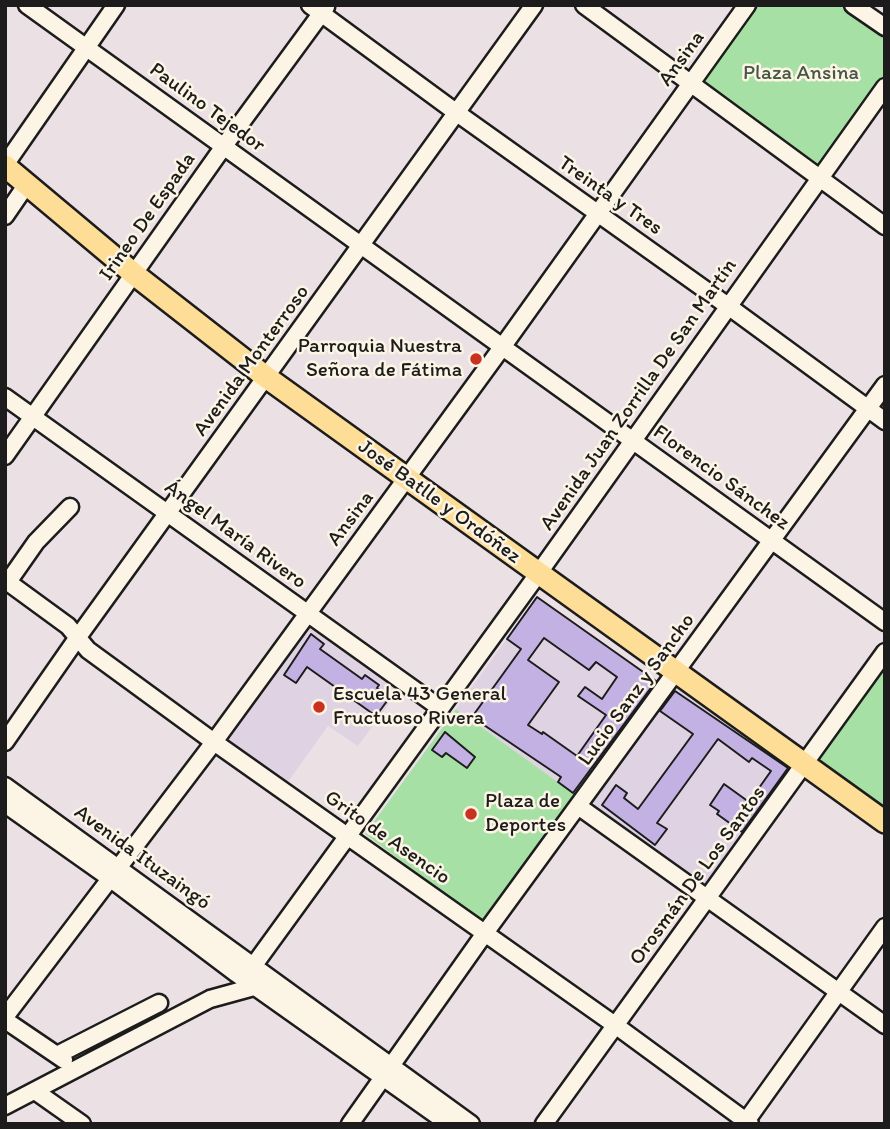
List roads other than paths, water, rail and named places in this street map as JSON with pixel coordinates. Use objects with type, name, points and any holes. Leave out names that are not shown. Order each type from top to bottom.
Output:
[{"type":"main road","name":"José Batlle y Ordóñez","points":[[5,166],[134,274],[266,377],[885,822]]},
{"type":"street","name":"Paulino Tejedor","points":[[27,5],[361,247]]},
{"type":"street","points":[[5,166],[116,5]]},
{"type":"street","name":"Avenida Monterroso","points":[[5,742],[534,5]]},
{"type":"street","points":[[584,5],[885,226]]},
{"type":"street","name":"Ansina","points":[[5,1019],[214,742],[406,480],[747,5]]},
{"type":"street","points":[[853,5],[885,27]]},
{"type":"street","name":"Treinta y Tres","points":[[320,8],[457,113],[885,421]]},
{"type":"street","name":"Irineo De Espada","points":[[5,456],[320,8]]},
{"type":"street","name":"Avenida Juan Zorrilla De San Martín","points":[[259,976],[349,836],[885,87]]},
{"type":"street","points":[[5,216],[27,184]]},
{"type":"street","name":"Florencio Sánchez","points":[[361,247],[633,439],[885,622]]},
{"type":"street","name":"Lucio Sanz y Sancho","points":[[350,1124],[485,933],[885,385]]},
{"type":"street","name":"Ángel María Rivero","points":[[5,397],[440,708]]},
{"type":"street","points":[[7,581],[36,542],[70,507]]},
{"type":"street","name":"Grito de Asencio","points":[[7,581],[68,626],[88,650],[615,1025],[747,1123]]},
{"type":"street","name":"Orosmán De Los Santos","points":[[544,1124],[885,652]]},
{"type":"street","name":"Avenida Ituzaingó","points":[[5,786],[237,974],[259,976]]},
{"type":"street","name":"Avenida Ituzaingó","points":[[5,804],[115,873],[259,976],[387,1072],[449,1124]]},
{"type":"street","points":[[578,806],[885,1025]]},
{"type":"street","points":[[747,1123],[885,927]]},
{"type":"street","points":[[211,999],[244,967],[259,976]]},
{"type":"street","points":[[5,1106],[259,976]]},
{"type":"street","points":[[57,1055],[159,1003]]},
{"type":"street","points":[[5,1019],[77,1069]]},
{"type":"street","name":"Avenida Ituzaingó","points":[[387,1072],[471,1124]]},
{"type":"street","points":[[35,1091],[82,1124]]},
{"type":"place","name":"Parroquia Nuestra Señora de Fátima","points":[[476,359]]},
{"type":"place","name":"Escuela 43 General Fructuoso Rivera","points":[[319,707]]},
{"type":"place","name":"Plaza de Deportes","points":[[471,814]]},
{"type":"park label","name":"Plaza Ansina","points":[[801,74]]}]
